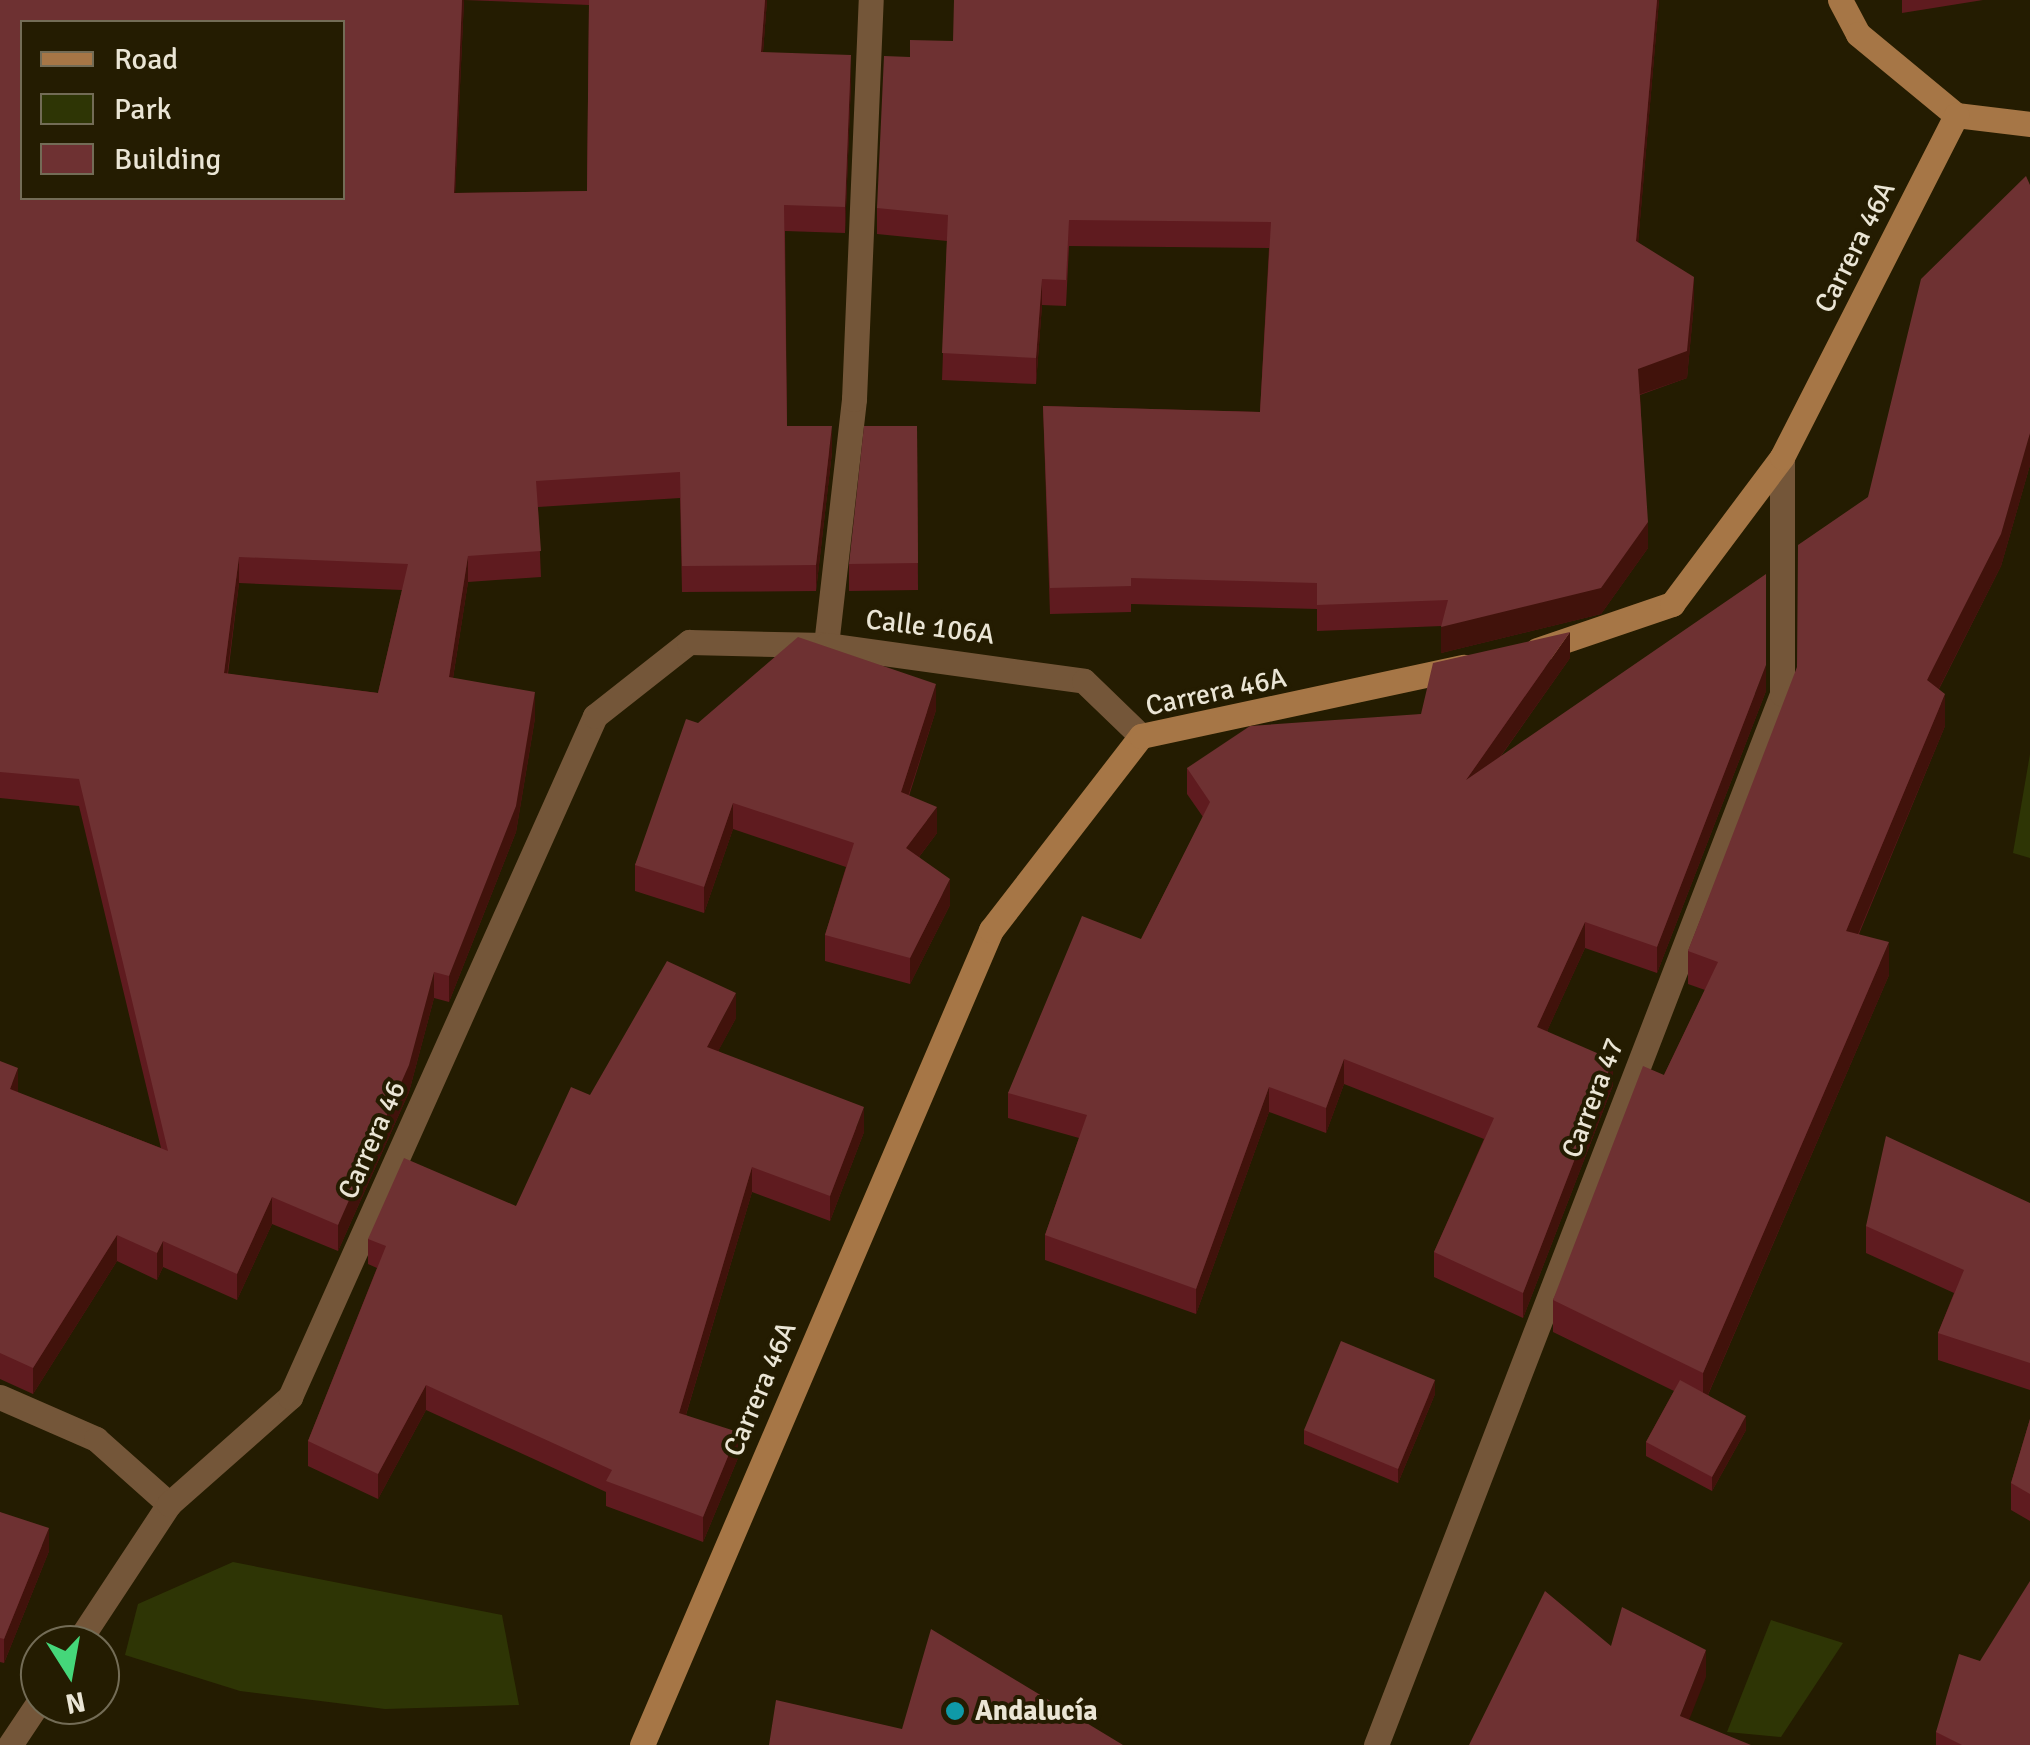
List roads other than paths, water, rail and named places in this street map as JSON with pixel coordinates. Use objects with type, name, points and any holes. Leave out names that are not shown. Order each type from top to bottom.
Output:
[{"type":"street","points":[[826,645],[854,399],[871,0]]},
{"type":"street","points":[[1840,0],[1858,34],[1956,115],[2030,124]]},
{"type":"street","name":"Carrera 46A","points":[[642,1745],[990,930],[1141,736],[1501,658],[1672,604],[1782,457],[1956,115]]},
{"type":"street","name":"Carrera 47","points":[[1376,1745],[1782,694],[1782,457]]},
{"type":"street","name":"Calle 106A","points":[[689,642],[826,645],[1084,681],[1141,736]]},
{"type":"street","name":"Carrera 46","points":[[89,1625],[169,1504],[290,1397],[595,716],[689,642]]},
{"type":"street","points":[[0,1397],[96,1440],[169,1504]]},
{"type":"place","name":"Andalucía","points":[[955,1711]]}]
